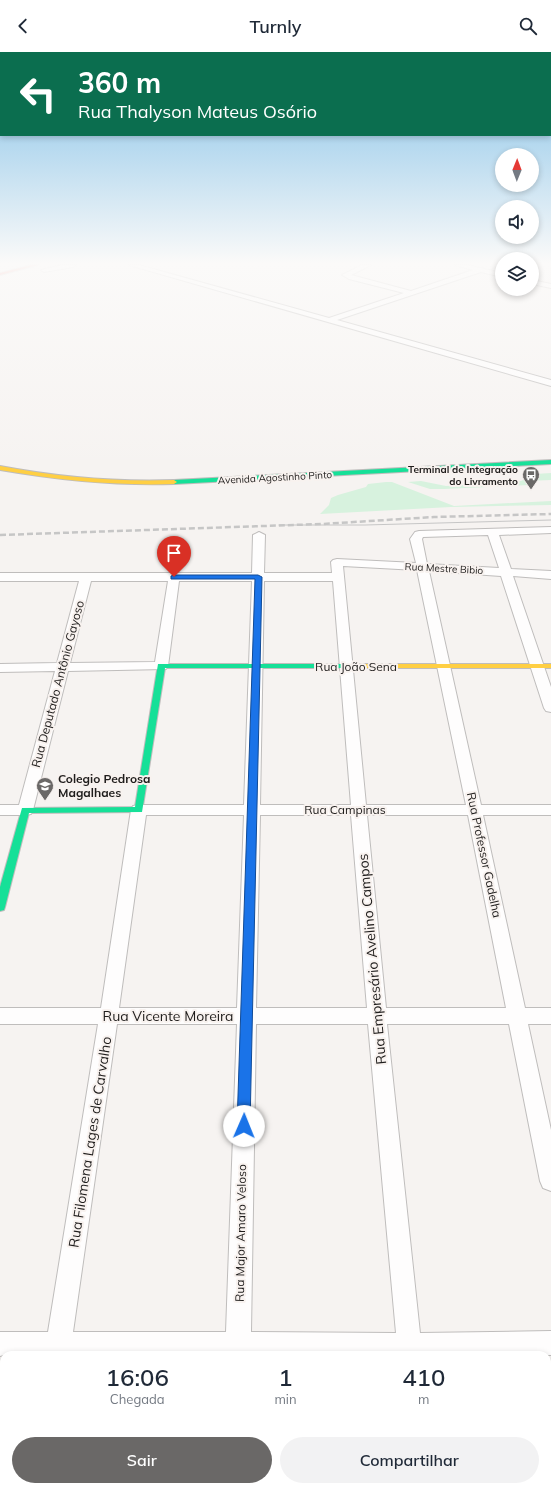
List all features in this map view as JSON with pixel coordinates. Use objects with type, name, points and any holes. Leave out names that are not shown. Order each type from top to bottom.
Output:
[{"type":"main road","name":"Avenida Agostinho Pinto","points":[[0,468],[54,477],[111,482],[146,483],[551,462]]},
{"type":"main road","name":"Avenida Agostinho Pinto","points":[[0,476],[82,487],[148,489],[551,469]]},
{"type":"main road","name":"Rua João Sena","points":[[161,666],[551,666]]},
{"type":"main road","points":[[25,810],[138,810],[161,666]]},
{"type":"main road","name":"Rua Deputado Antônio Gayoso","points":[[0,907],[25,810]]},
{"type":"street","points":[[368,332],[551,383]]},
{"type":"street","points":[[551,530],[493,532],[551,708]]},
{"type":"street","name":"Rua Professor Gadelha","points":[[493,532],[424,533],[419,534],[416,539],[445,667],[551,1181]]},
{"type":"street","name":"Rua Major Amaro Veloso","points":[[238,1350],[259,535]]},
{"type":"street","name":"Rua Mestre Bibio","points":[[1,580],[86,577],[258,577],[338,570],[422,567],[551,575]]},
{"type":"street","name":"Rua Empresário Avelino Campos","points":[[338,570],[377,1017],[409,1350]]},
{"type":"street","name":"Rua Deputado Antônio Gayoso","points":[[25,810],[64,667],[86,577]]},
{"type":"street","points":[[0,668],[161,666],[174,577]]},
{"type":"street","points":[[0,810],[25,810]]},
{"type":"street","name":"Rua Campinas","points":[[138,810],[551,810]]},
{"type":"street","name":"Rua Filomena Lages de Carvalho","points":[[58,1349],[109,1015],[138,810]]},
{"type":"street","name":"Rua Vicente Moreira","points":[[0,1016],[551,1016]]},
{"type":"street","points":[[0,1344],[58,1349],[409,1350],[551,1343]]},
{"type":"green space","points":[[551,473],[551,480],[527,481],[529,485],[430,489],[408,482],[421,481],[446,486],[521,481],[535,474]]},
{"type":"green space","points":[[392,482],[454,506],[551,501],[551,505],[451,507],[320,514],[329,505],[331,498],[366,487],[368,484]]},
{"type":"tram line","points":[[279,525],[365,525],[551,520]]},
{"type":"railway","points":[[0,535],[322,524],[434,517],[551,514]]},
{"type":"traffic: fast","points":[[174,482],[551,462]]},
{"type":"traffic: fast","points":[[0,907],[25,810],[139,810],[161,666],[352,666]]},
{"type":"traffic: slow","points":[[0,468],[65,478],[108,482],[174,482]]},
{"type":"traffic: slow","points":[[352,666],[551,666]]},
{"type":"place","name":"Terminal de Integração do Livramento","points":[[531,490]]},
{"type":"place","name":"Colegio Pedrosa Magalhaes","points":[[45,801]]},
{"type":"route","points":[[174,577],[258,577],[244,1126]]}]
